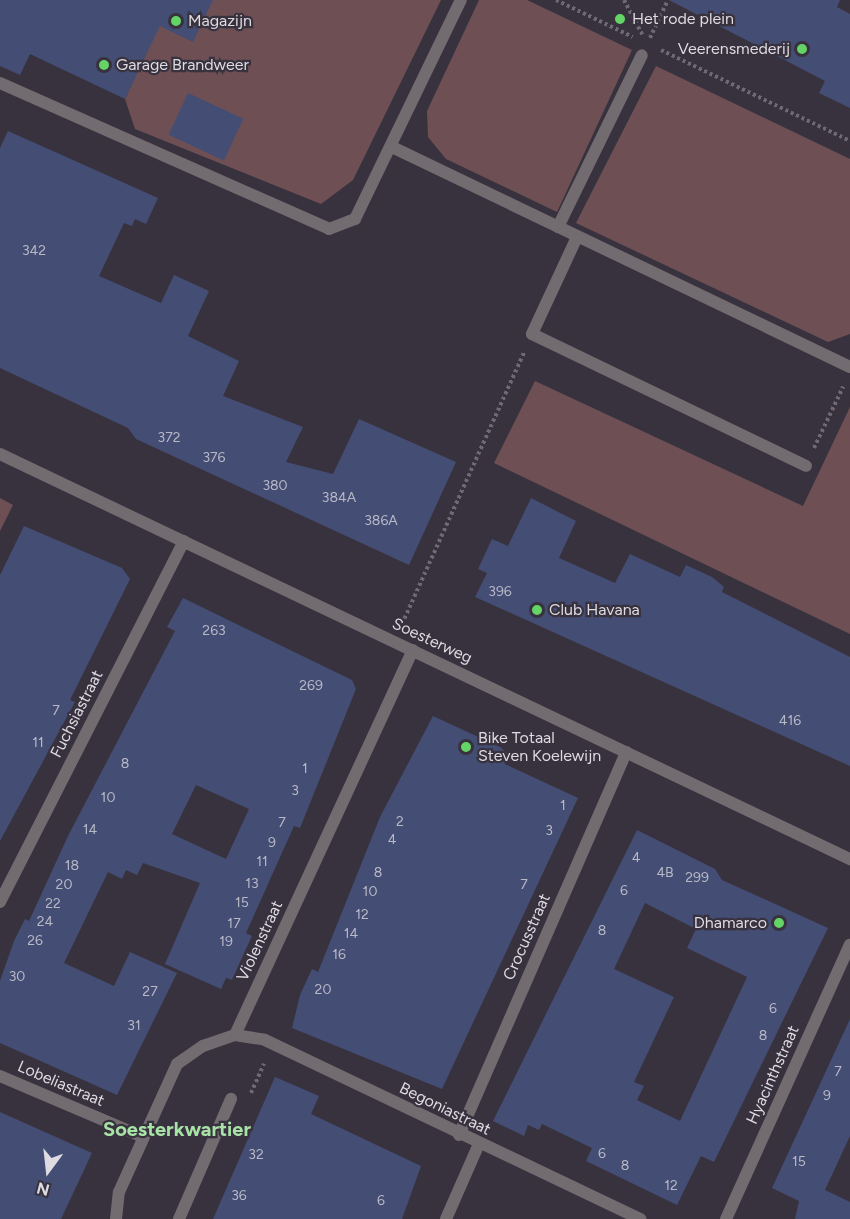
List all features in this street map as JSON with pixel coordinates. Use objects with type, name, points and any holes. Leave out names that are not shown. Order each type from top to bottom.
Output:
[{"type":"street","points":[[0,83],[329,229],[355,219],[392,147],[461,0]]},
{"type":"street","points":[[558,227],[644,49]]},
{"type":"street","points":[[392,147],[850,367]]},
{"type":"street","points":[[577,237],[532,334],[806,466]]},
{"type":"street","name":"Soesterweg","points":[[0,454],[850,859]]},
{"type":"street","name":"Fuchsiastraat","points":[[0,902],[184,541]]},
{"type":"street","name":"Violenstraat","points":[[234,1035],[413,650]]},
{"type":"street","name":"Crocusstraat","points":[[459,1135],[626,752]]},
{"type":"street","name":"Hyacinthstraat","points":[[726,1219],[850,945]]},
{"type":"street","points":[[116,1219],[119,1192],[177,1064],[203,1046],[234,1035]]},
{"type":"street","name":"Begoniastraat","points":[[234,1035],[273,1044],[459,1135],[640,1219]]},
{"type":"street","name":"Lobeliastraat","points":[[0,1076],[142,1137]]},
{"type":"street","points":[[179,1219],[231,1099]]},
{"type":"street","points":[[446,1219],[479,1144]]},
{"type":"path","points":[[556,0],[644,49],[850,141]]},
{"type":"path","points":[[624,0],[644,49]]},
{"type":"path","points":[[644,49],[668,0]]},
{"type":"path","points":[[394,641],[532,334]]},
{"type":"path","points":[[806,466],[845,383]]},
{"type":"path","points":[[231,1099],[246,1105],[273,1044]]},
{"type":"shaded area","points":[[107,0],[441,0],[353,180],[321,204],[135,129],[125,99],[143,59]]},
{"type":"shaded area","points":[[479,0],[527,0],[632,50],[557,212],[446,159],[428,137],[427,111]]},
{"type":"shaded area","points":[[656,66],[850,159],[850,334],[828,342],[576,223]]},
{"type":"shaded area","points":[[535,381],[803,506],[850,407],[850,634],[494,463]]},
{"type":"shaded area","points":[[0,498],[13,505],[0,531]]},
{"type":"building","points":[[0,0],[213,0],[193,42],[160,26],[125,99],[30,54],[20,75],[0,66]]},
{"type":"building","name":"Veerensmederij","points":[[669,0],[840,0],[837,7],[850,14],[850,108],[819,93],[825,81]]},
{"type":"building","points":[[188,93],[243,119],[224,160],[169,135]]},
{"type":"building","points":[[8,131],[158,198],[146,224],[135,219],[132,226],[124,223],[99,276],[161,303],[174,275],[209,291],[188,336],[239,361],[223,396],[303,427],[286,462],[333,474],[359,419],[456,462],[409,565],[136,439],[128,428],[0,368],[0,148]]},
{"type":"building","points":[[531,498],[576,521],[559,558],[615,583],[630,554],[680,577],[686,565],[712,577],[724,587],[722,592],[850,657],[850,766],[475,597],[487,573],[478,569],[492,539],[508,546]]},
{"type":"building","points":[[24,526],[122,568],[130,579],[70,700],[75,702],[0,841],[0,575]]},
{"type":"building","points":[[183,598],[352,680],[356,689],[300,828],[294,826],[246,933],[252,936],[232,980],[226,978],[221,989],[165,964],[200,883],[143,863],[137,875],[126,870],[122,879],[108,872],[64,963],[114,986],[130,952],[177,973],[117,1095],[0,1043],[0,981],[14,941],[25,919],[29,921],[68,836],[175,631],[167,627]],"holes":[[[196,785],[249,809],[226,859],[172,834]]]},
{"type":"building","points":[[433,716],[500,747],[509,755],[505,764],[578,798],[442,1089],[292,1028],[300,995],[312,969],[318,972],[380,817]]},
{"type":"building","points":[[637,830],[715,869],[722,880],[828,928],[714,1162],[701,1156],[677,1205],[586,1161],[592,1148],[542,1124],[539,1130],[528,1125],[524,1136],[493,1121]],"holes":[[[645,903],[696,929],[687,948],[747,977],[680,1121],[637,1100],[644,1086],[634,1082],[674,997],[614,969]]]},
{"type":"building","points":[[850,1019],[850,1136],[825,1190],[850,1202],[850,1219],[795,1219],[799,1201],[772,1188]]},
{"type":"building","points":[[275,1077],[319,1096],[311,1114],[421,1166],[402,1219],[213,1219]]},
{"type":"building","points":[[0,1112],[92,1153],[61,1219],[0,1219]]},
{"type":"place","name":"Het rode plein","points":[[620,19]]},
{"type":"place","name":"Magazijn","points":[[176,21]]},
{"type":"place","name":"Veerensmederij","points":[[802,49]]},
{"type":"place","name":"Garage Brandweer","points":[[104,65]]},
{"type":"place","name":"Club Havana","points":[[537,610]]},
{"type":"place","name":"Bike Totaal Steven Koelewijn","points":[[466,747]]},
{"type":"place","name":"Dhamarco","points":[[779,923]]},
{"type":"district","name":"Soesterkwartier","points":[[177,1129]]}]
